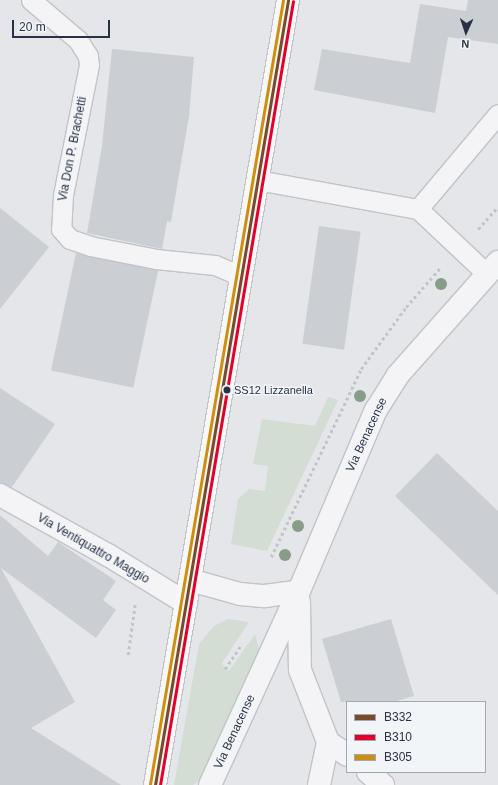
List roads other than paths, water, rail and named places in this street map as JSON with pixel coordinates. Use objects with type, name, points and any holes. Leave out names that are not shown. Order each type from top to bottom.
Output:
[{"type":"main road","points":[[155,785],[288,0]]},
{"type":"street","name":"Via Benacense","points":[[210,785],[299,591],[376,410],[398,375],[492,268]]},
{"type":"street","name":"Via Ventiquattro Maggio","points":[[0,495],[108,555],[186,604]]},
{"type":"street","points":[[190,580],[240,594],[265,596],[299,591],[300,670],[328,742],[319,785]]},
{"type":"street","points":[[328,742],[346,754]]},
{"type":"street","points":[[369,773],[383,785]]},
{"type":"lane","name":"Via Don P. Brachetti","points":[[31,0],[78,40],[88,56],[89,65],[63,195],[61,229],[70,239],[90,246],[156,260],[215,265],[242,276]]},
{"type":"lane","points":[[418,210],[498,114]]},
{"type":"lane","points":[[258,180],[418,210],[492,268]]},
{"type":"place","name":"SS12 Lizzanella","points":[[227,390]]}]
